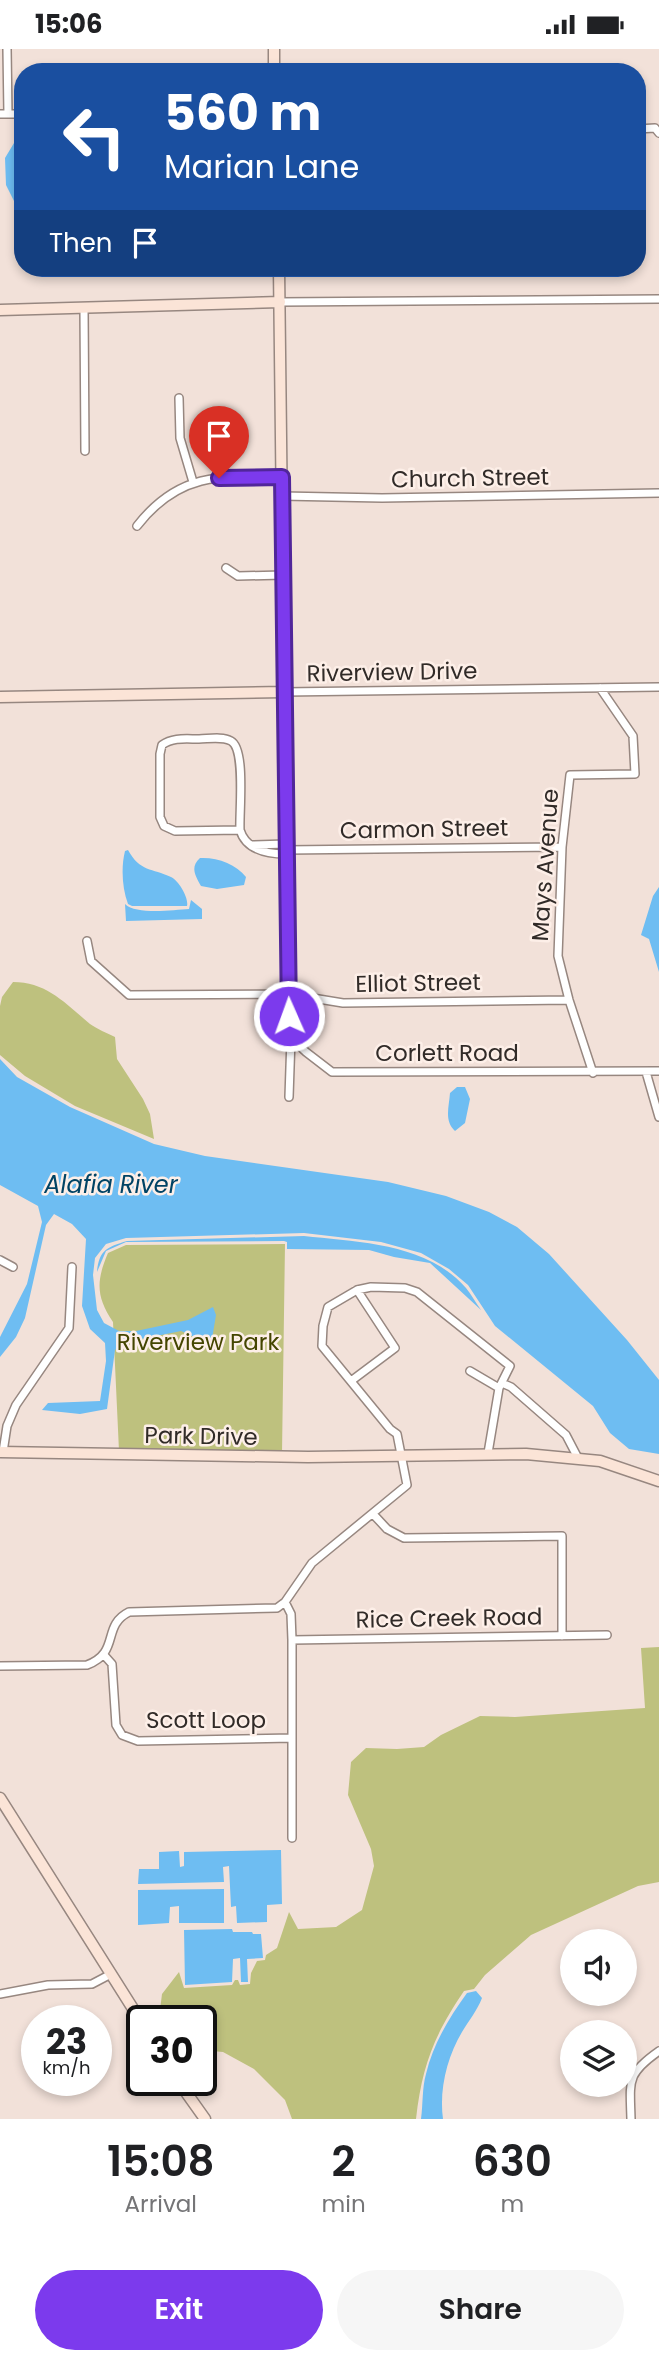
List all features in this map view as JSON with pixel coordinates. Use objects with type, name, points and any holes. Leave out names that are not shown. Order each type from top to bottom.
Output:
[{"type":"street","points":[[4,114],[7,49]]},
{"type":"street","points":[[279,277],[288,994],[291,1038],[289,1097]]},
{"type":"street","points":[[0,310],[280,302],[659,299]]},
{"type":"street","points":[[85,309],[85,451]]},
{"type":"street","points":[[179,398],[180,438],[193,482]]},
{"type":"street","points":[[137,526],[148,512],[174,490],[193,482],[219,478],[282,477]]},
{"type":"street","name":"Church Street","points":[[282,496],[382,499],[659,493]]},
{"type":"street","points":[[226,568],[238,576],[283,575]]},
{"type":"street","name":"Riverview Drive","points":[[0,697],[659,687]]},
{"type":"street","name":"Mays Avenue","points":[[593,1073],[558,956],[562,847],[570,775],[635,774],[633,736],[600,688]]},
{"type":"street","points":[[172,739],[223,739],[236,745],[241,765],[240,830],[175,831],[164,826],[160,817],[162,745],[172,739]]},
{"type":"street","name":"Carmon Street","points":[[240,830],[242,837],[251,845],[286,850],[562,847]]},
{"type":"street","name":"Elliot Street","points":[[87,941],[91,961],[129,995],[288,994],[343,1003],[569,1000]]},
{"type":"street","name":"Corlett Road","points":[[291,1038],[332,1072],[659,1072]]},
{"type":"street","points":[[646,1072],[659,1117]]},
{"type":"street","points":[[0,1260],[13,1267]]},
{"type":"street","points":[[1,1452],[7,1426],[16,1405],[68,1328],[72,1267]]},
{"type":"street","points":[[0,1666],[87,1665],[104,1655],[114,1623],[120,1616],[130,1612],[277,1608],[285,1602],[312,1563],[407,1485],[397,1434],[322,1346],[328,1307],[358,1290],[383,1286],[417,1291],[510,1366],[501,1385],[488,1453]]},
{"type":"street","points":[[351,1381],[394,1348],[393,1342],[358,1290]]},
{"type":"street","points":[[470,1371],[511,1387],[565,1435],[578,1458]]},
{"type":"street","name":"Park Drive","points":[[1,1452],[309,1457],[488,1453],[600,1461],[659,1481]]},
{"type":"street","points":[[373,1514],[387,1529],[404,1538],[562,1536],[562,1636]]},
{"type":"street","name":"Scott Loop","points":[[285,1602],[291,1614],[292,1640],[292,1838]]},
{"type":"street","name":"Rice Creek Road","points":[[292,1640],[607,1635]]},
{"type":"street","name":"Scott Loop","points":[[104,1655],[112,1664],[116,1725],[122,1735],[138,1741],[292,1738]]},
{"type":"street","points":[[0,1798],[131,2005]]},
{"type":"street","points":[[0,1994],[48,1985],[92,1984],[111,1974]]},
{"type":"street","points":[[631,2119],[630,2084],[639,2065],[659,2051]]},
{"type":"street","points":[[189,2096],[205,2119]]},
{"type":"green space","points":[[13,982],[46,990],[90,1024],[115,1037],[117,1059],[150,1114],[154,1139],[75,1106],[25,1076],[0,1055],[0,1006],[2,997]]},
{"type":"green space","name":"Riverview Park","points":[[285,1244],[282,1453],[119,1451],[113,1322],[103,1305],[100,1289],[101,1272],[108,1253],[126,1245]]},
{"type":"green space","points":[[659,1647],[659,1882],[638,1886],[531,1935],[485,1975],[474,1989],[464,1991],[431,2052],[416,2119],[292,2119],[285,2100],[254,2069],[217,2051],[217,2005],[161,2005],[162,1994],[179,1972],[184,1988],[232,1985],[235,1980],[238,1980],[240,1985],[250,1984],[251,1973],[257,1961],[265,1960],[266,1955],[277,1948],[289,1912],[298,1929],[336,1927],[362,1910],[374,1866],[371,1849],[348,1795],[351,1762],[366,1748],[424,1747],[441,1735],[480,1716],[515,1717],[645,1708],[641,1648]]},
{"type":"water","points":[[14,143],[14,201],[6,185],[5,158]]},
{"type":"water","points":[[128,850],[142,866],[174,879],[185,894],[187,906],[128,904],[123,871],[125,851]]},
{"type":"water","points":[[200,858],[219,860],[232,865],[246,877],[244,885],[217,889],[201,886],[194,868]]},
{"type":"water","points":[[659,887],[659,972],[649,939],[641,935],[653,896]]},
{"type":"water","points":[[191,900],[202,909],[202,919],[126,921],[125,904],[137,910],[165,911],[189,909]]},
{"type":"water","name":"Alafia River","points":[[0,1059],[17,1077],[70,1107],[154,1144],[205,1156],[388,1182],[446,1196],[489,1212],[517,1227],[549,1254],[627,1340],[659,1380],[659,1454],[629,1449],[610,1433],[593,1406],[495,1326],[468,1285],[449,1269],[421,1253],[381,1242],[304,1233],[126,1238],[106,1244],[95,1258],[93,1275],[97,1310],[104,1323],[119,1331],[136,1331],[188,1320],[213,1307],[216,1315],[212,1339],[207,1343],[181,1331],[122,1343],[115,1350],[107,1409],[80,1414],[42,1410],[48,1403],[100,1401],[106,1361],[105,1343],[90,1329],[82,1306],[86,1239],[72,1224],[54,1214],[46,1225],[25,1318],[16,1337],[0,1357],[0,1337],[27,1284],[42,1222],[38,1206],[0,1185]]},
{"type":"water","points":[[457,1087],[465,1087],[470,1099],[465,1123],[455,1131],[449,1123],[448,1113],[450,1093]]},
{"type":"water","points":[[304,1236],[369,1243],[412,1253],[450,1273],[466,1288],[481,1310],[430,1263],[369,1250],[287,1249],[287,1242],[284,1241],[126,1242],[106,1251],[97,1272],[102,1254],[105,1251],[114,1245],[127,1241]]},
{"type":"water","points":[[281,1850],[282,1904],[267,1905],[267,1922],[237,1923],[236,1906],[231,1907],[229,1866],[223,1867],[224,1882],[138,1884],[139,1869],[159,1869],[159,1852],[179,1851],[180,1867],[184,1866],[184,1852]]},
{"type":"water","points":[[224,1889],[224,1923],[179,1923],[179,1906],[170,1907],[169,1923],[138,1925],[138,1890]]},
{"type":"water","points":[[232,1929],[233,1932],[261,1934],[263,1958],[247,1959],[248,1982],[241,1982],[240,1958],[233,1959],[232,1982],[185,1985],[184,1930]]},
{"type":"water","points":[[476,1991],[482,1998],[457,2042],[445,2074],[443,2119],[421,2119],[425,2079],[437,2042],[467,1993]]},
{"type":"route","points":[[219,478],[282,477],[289,1016]]}]
